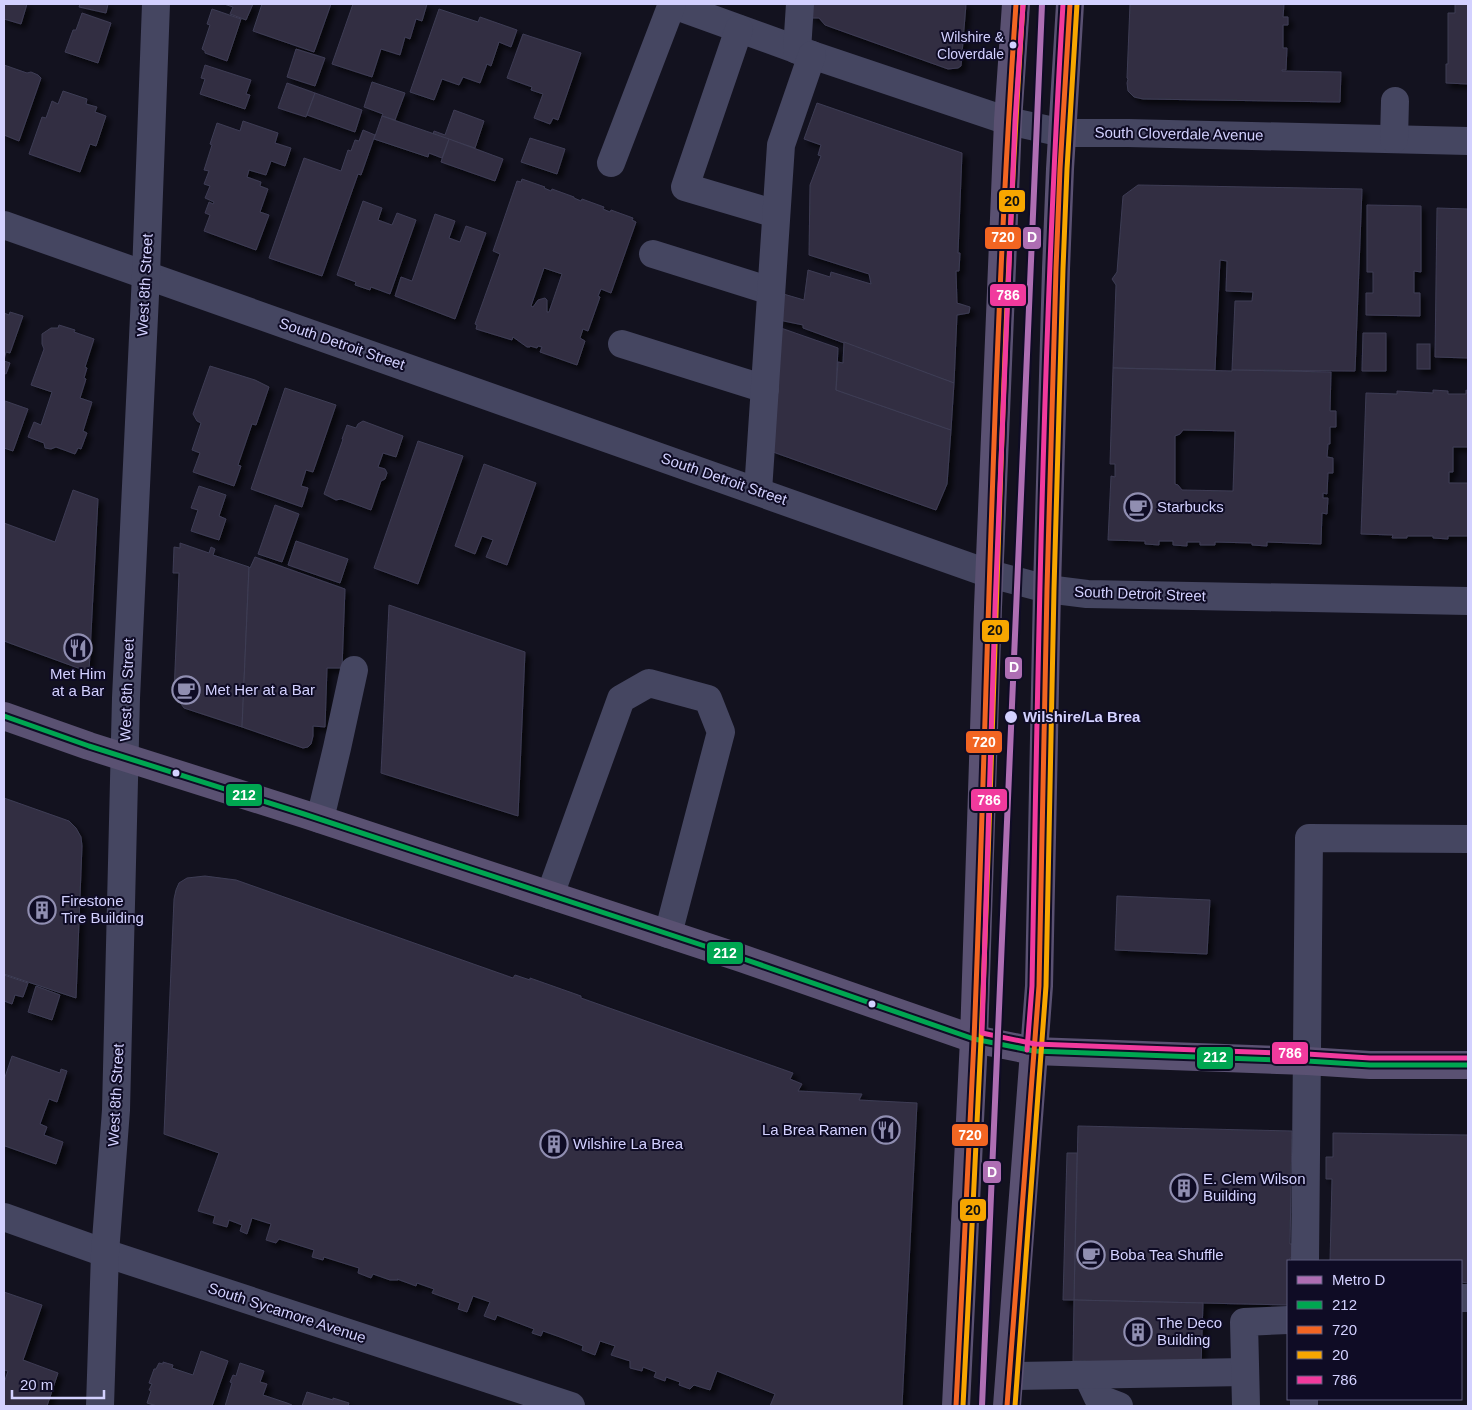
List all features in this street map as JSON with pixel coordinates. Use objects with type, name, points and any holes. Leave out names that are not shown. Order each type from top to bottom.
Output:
[{"type":"main road","points":[[956,1406],[974,1039],[1008,121],[1016,4]]},
{"type":"main road","points":[[1008,1406],[1039,986],[1047,589],[1057,259],[1060,169],[1070,4]]},
{"type":"main road","points":[[4,716],[124,758],[320,819],[668,934],[974,1039],[1034,1051],[1306,1060],[1370,1065],[1468,1066]]},
{"type":"street","name":"West 8th Street","points":[[100,1406],[105,1253],[116,1110],[124,758],[156,4]]},
{"type":"street","points":[[611,164],[671,4]]},
{"type":"street","name":"South Cloverdale Avenue","points":[[671,4],[804,53],[1008,121],[1063,133],[1118,132],[1468,140]]},
{"type":"street","points":[[758,491],[780,145],[804,53],[800,4]]},
{"type":"street","points":[[739,29],[685,187],[776,214]]},
{"type":"street","points":[[1394,139],[1395,101]]},
{"type":"street","name":"South Detroit Street","points":[[4,225],[990,574],[1047,589],[1087,594],[1468,601]]},
{"type":"street","points":[[653,254],[771,291]]},
{"type":"street","points":[[622,344],[765,389]]},
{"type":"street","points":[[320,819],[336,756],[354,670]]},
{"type":"street","points":[[550,895],[621,699],[649,683],[708,700],[721,732],[668,934]]},
{"type":"street","points":[[1305,1260],[1309,838],[1468,839]]},
{"type":"street","name":"South Sycamore Avenue","points":[[4,1218],[571,1406]]},
{"type":"street","points":[[1246,1406],[1244,1322],[1287,1320]]},
{"type":"street","points":[[1010,1376],[1245,1372]]},
{"type":"street","points":[[1086,1375],[1098,1398],[1119,1406]]},
{"type":"building","points":[[4,4],[27,4],[21,24],[4,19]]},
{"type":"building","points":[[80,4],[108,4],[106,13],[79,7]]},
{"type":"building","points":[[224,4],[253,4],[246,20],[230,14],[233,7]]},
{"type":"building","points":[[262,4],[331,4],[314,52],[253,31]]},
{"type":"building","points":[[353,4],[427,4],[422,21],[416,19],[410,39],[405,37],[400,55],[381,49],[372,77],[332,64]]},
{"type":"building","points":[[812,4],[966,4],[961,66],[948,69],[825,25],[819,18],[811,18]]},
{"type":"building","points":[[1130,4],[1284,4],[1283,17],[1288,17],[1288,25],[1283,25],[1283,48],[1287,48],[1286,70],[1282,71],[1341,72],[1340,102],[1143,99],[1134,97],[1128,91],[1127,83]]},
{"type":"building","points":[[1455,4],[1468,4],[1468,84],[1446,83],[1448,13],[1455,13]]},
{"type":"building","points":[[212,9],[241,19],[227,61],[205,53],[202,49],[210,25],[207,24]]},
{"type":"building","points":[[439,9],[478,22],[480,17],[517,30],[511,47],[499,42],[491,66],[487,64],[480,83],[463,77],[459,85],[442,79],[434,100],[410,92]]},
{"type":"building","points":[[82,13],[111,23],[98,63],[65,52]]},
{"type":"building","points":[[523,34],[581,53],[558,120],[553,118],[550,124],[534,118],[543,94],[531,90],[532,87],[507,78]]},
{"type":"building","points":[[296,49],[325,58],[315,86],[287,77]]},
{"type":"building","points":[[4,65],[27,73],[31,72],[41,78],[19,141],[4,135]]},
{"type":"building","points":[[205,65],[251,80],[246,94],[250,95],[245,109],[200,94],[205,79],[201,78]]},
{"type":"building","points":[[372,82],[405,93],[395,120],[364,107]]},
{"type":"building","points":[[287,83],[315,93],[306,117],[278,108]]},
{"type":"building","points":[[63,91],[87,99],[86,104],[97,107],[95,112],[106,116],[96,146],[90,144],[80,172],[29,154],[42,117],[46,118],[52,101],[58,104]]},
{"type":"building","points":[[315,93],[362,110],[355,132],[307,115]]},
{"type":"building","points":[[817,103],[962,153],[958,253],[960,253],[959,271],[956,271],[957,303],[970,307],[969,313],[957,315],[954,383],[803,328],[803,325],[779,320],[780,293],[804,300],[808,270],[830,277],[831,272],[871,284],[869,274],[809,255],[810,185],[821,156],[818,155],[821,145],[804,139]]},
{"type":"building","points":[[454,110],[484,121],[475,148],[433,134],[434,131],[445,135]]},
{"type":"building","points":[[382,116],[449,139],[442,158],[429,153],[428,157],[374,139]]},
{"type":"building","points":[[243,121],[278,133],[275,143],[291,148],[285,166],[271,161],[266,175],[249,170],[247,177],[261,182],[260,186],[268,189],[260,212],[269,215],[256,250],[204,231],[210,215],[205,213],[209,202],[213,204],[214,202],[205,198],[210,186],[204,184],[209,171],[204,170],[217,123],[240,131]]},
{"type":"building","points":[[363,130],[375,135],[361,175],[358,174],[322,276],[269,258],[304,158],[341,171],[348,150],[351,151],[355,140],[359,141]]},
{"type":"building","points":[[530,138],[565,149],[557,174],[521,162]]},
{"type":"building","points":[[449,139],[503,159],[495,181],[441,162]]},
{"type":"building","points":[[522,179],[581,201],[582,199],[604,207],[603,209],[610,212],[611,210],[633,218],[632,220],[636,222],[611,293],[601,289],[588,331],[583,329],[580,338],[585,341],[577,365],[540,352],[542,347],[527,347],[513,337],[512,340],[476,329],[477,325],[475,324],[500,254],[493,251],[517,181],[521,182]],"holes":[[[544,268],[562,274],[549,312],[547,312],[547,300],[545,298],[538,300],[533,307],[531,306]]]},
{"type":"building","points":[[1138,185],[1362,189],[1355,371],[1232,370],[1235,301],[1252,301],[1253,292],[1226,291],[1227,261],[1220,260],[1215,370],[1113,368],[1116,285],[1112,279],[1117,272],[1123,196]]},
{"type":"building","points":[[363,201],[382,208],[378,220],[392,225],[397,213],[416,220],[390,294],[371,287],[370,290],[355,285],[356,282],[337,275]]},
{"type":"building","points":[[1367,205],[1421,206],[1421,272],[1414,271],[1414,293],[1420,293],[1420,316],[1366,315],[1366,293],[1373,293],[1373,272],[1367,272]]},
{"type":"building","points":[[1437,208],[1468,209],[1468,358],[1435,357]]},
{"type":"building","points":[[435,214],[455,221],[449,238],[460,242],[466,226],[486,233],[455,319],[395,296],[401,277],[412,281]]},
{"type":"building","points":[[10,312],[23,316],[10,353],[6,352],[4,360],[4,313],[9,315]]},
{"type":"building","points":[[59,325],[94,339],[85,367],[87,368],[84,378],[86,379],[80,398],[92,402],[83,431],[87,433],[81,449],[78,448],[75,454],[56,447],[51,449],[45,448],[44,443],[28,437],[34,422],[41,425],[52,392],[31,385],[44,349],[42,334],[51,328],[58,328]]},
{"type":"building","points":[[778,327],[838,348],[836,390],[951,430],[947,484],[936,510],[773,452]]},
{"type":"building","points":[[1363,333],[1386,333],[1386,371],[1362,371]]},
{"type":"building","points":[[844,342],[954,383],[951,430],[836,390],[838,362],[843,363]]},
{"type":"building","points":[[1417,344],[1430,344],[1430,369],[1417,369]]},
{"type":"building","points":[[4,361],[10,363],[6,374],[4,373]]},
{"type":"building","points":[[210,366],[255,380],[269,387],[256,425],[252,424],[238,465],[241,466],[234,486],[193,472],[200,453],[192,450],[201,423],[197,421],[193,414]]},
{"type":"building","points":[[1113,368],[1331,372],[1330,411],[1336,411],[1336,427],[1330,427],[1330,444],[1328,444],[1327,457],[1333,458],[1333,473],[1328,473],[1327,494],[1323,493],[1323,498],[1328,498],[1327,514],[1322,513],[1321,544],[1267,542],[1267,546],[1252,545],[1252,543],[1215,542],[1215,545],[1200,545],[1200,542],[1187,542],[1187,546],[1173,545],[1173,541],[1159,541],[1159,545],[1145,544],[1145,541],[1108,540],[1111,476],[1115,477],[1115,464],[1110,464]],"holes":[[[1183,430],[1235,431],[1233,491],[1182,490],[1175,484],[1175,436]]]},
{"type":"building","points":[[285,388],[336,405],[313,472],[306,470],[301,486],[308,488],[302,507],[251,489]]},
{"type":"building","points":[[1433,390],[1448,391],[1448,394],[1466,394],[1466,390],[1468,391],[1468,447],[1453,447],[1453,472],[1449,472],[1449,483],[1468,483],[1468,536],[1448,536],[1448,539],[1433,538],[1433,536],[1392,538],[1393,535],[1361,534],[1366,393],[1397,394],[1397,391],[1433,393]]},
{"type":"building","points":[[5,401],[28,409],[13,451],[4,448]]},
{"type":"building","points":[[363,421],[403,436],[396,457],[383,453],[378,467],[385,469],[387,473],[385,479],[381,481],[371,510],[341,499],[336,500],[324,494],[347,425],[356,428]]},
{"type":"building","points":[[418,441],[463,456],[418,584],[374,568]]},
{"type":"building","points":[[484,464],[536,483],[507,565],[486,557],[493,540],[482,536],[475,554],[455,546]]},
{"type":"building","points":[[199,486],[226,495],[219,516],[226,519],[219,540],[191,531],[198,510],[191,508]]},
{"type":"building","points":[[73,490],[98,499],[89,672],[4,641],[4,523],[55,542]]},
{"type":"building","points":[[275,505],[299,514],[282,562],[258,554]]},
{"type":"building","points":[[296,541],[348,559],[340,583],[288,565]]},
{"type":"building","points":[[180,543],[209,553],[211,547],[215,549],[213,555],[249,567],[242,727],[184,708],[174,694],[179,573],[173,573],[174,547],[180,548]]},
{"type":"building","points":[[255,557],[345,589],[342,668],[327,668],[325,727],[313,726],[313,736],[308,747],[303,748],[242,727],[249,567]]},
{"type":"building","points":[[389,605],[525,652],[518,816],[381,773]]},
{"type":"building","name":"Firestone Tire Building","points":[[4,798],[69,821],[81,837],[76,998],[4,974]]},
{"type":"building","name":"Wilshire La Brea","points":[[205,876],[236,880],[513,978],[515,975],[530,980],[530,978],[581,996],[581,998],[793,1073],[790,1079],[802,1084],[798,1091],[862,1094],[859,1100],[917,1103],[902,1406],[770,1406],[775,1394],[717,1371],[710,1390],[694,1385],[690,1389],[679,1385],[680,1382],[666,1377],[665,1381],[654,1377],[656,1372],[643,1367],[642,1371],[630,1368],[630,1361],[611,1355],[615,1346],[600,1341],[595,1355],[582,1350],[583,1346],[543,1331],[541,1336],[532,1333],[534,1329],[497,1315],[495,1320],[484,1316],[490,1302],[473,1296],[467,1312],[458,1309],[460,1303],[432,1293],[434,1289],[417,1283],[416,1286],[397,1279],[390,1280],[373,1274],[371,1278],[358,1273],[359,1268],[324,1257],[323,1260],[312,1257],[314,1250],[279,1239],[276,1243],[266,1240],[271,1224],[252,1218],[247,1234],[240,1231],[242,1225],[229,1220],[227,1227],[213,1223],[215,1216],[198,1211],[219,1153],[164,1134],[174,899],[179,883],[187,878]]},
{"type":"building","points":[[1117,896],[1210,900],[1207,954],[1115,950]]},
{"type":"building","points":[[4,975],[28,983],[23,997],[15,995],[12,1004],[4,1001]]},
{"type":"building","points":[[36,986],[60,995],[52,1020],[28,1012]]},
{"type":"building","points":[[12,1056],[60,1073],[61,1069],[67,1071],[57,1102],[49,1099],[40,1124],[47,1127],[44,1135],[63,1142],[56,1164],[5,1146],[4,1148],[4,1080]]},
{"type":"building","name":"E. Clem Wilson Building","points":[[1078,1126],[1292,1131],[1290,1244],[1296,1244],[1295,1258],[1287,1260],[1287,1305],[1074,1300]]},
{"type":"building","points":[[1333,1133],[1468,1135],[1468,1283],[1462,1282],[1462,1260],[1330,1260],[1332,1179],[1326,1179],[1326,1157],[1333,1157]]},
{"type":"building","points":[[1067,1153],[1077,1153],[1074,1300],[1063,1300]]},
{"type":"building","points":[[4,1292],[42,1305],[23,1360],[58,1373],[47,1406],[4,1406],[4,1383],[8,1371],[4,1370]]},
{"type":"building","name":"The Deco Building","points":[[1074,1300],[1203,1303],[1201,1365],[1073,1361]]},
{"type":"building","points":[[201,1351],[228,1361],[212,1406],[157,1406],[147,1403],[152,1384],[149,1383],[154,1369],[156,1369],[159,1363],[163,1364],[163,1362],[173,1365],[172,1368],[193,1375]]},
{"type":"building","points":[[240,1363],[264,1371],[260,1382],[267,1384],[263,1395],[292,1405],[225,1406],[232,1383],[230,1382],[233,1375],[236,1376]]},
{"type":"building","points":[[307,1392],[349,1403],[348,1406],[302,1406]]},
{"type":"metro line","name":"D","points":[[982,1406],[1042,4]]},
{"type":"transit line","name":"720","points":[[956,1406],[974,1040],[1001,263],[1016,4]]},
{"type":"transit line","name":"786","points":[[1027,1050],[1032,986],[1046,372],[1063,4]]},
{"type":"transit line","name":"720","points":[[1007,1406],[1039,986],[1056,269],[1070,4]]},
{"type":"transit line","name":"20","points":[[1015,1406],[1046,986],[1063,269],[1077,4]]},
{"type":"transit line","name":"20","points":[[963,1406],[981,1040],[1009,263],[1023,5]]},
{"type":"transit line","name":"786","points":[[1023,5],[1015,121],[995,607],[982,1033],[1035,1044],[1370,1058],[1468,1058]]},
{"type":"transit line","name":"212","points":[[4,716],[89,746],[304,814],[741,958],[974,1039],[1034,1051],[1370,1065],[1468,1065]]},
{"type":"place","name":"Wilshire & Cloverdale","points":[[1013,45]]},
{"type":"place","name":"Starbucks","points":[[1138,507]]},
{"type":"place","name":"Met Him at a Bar","points":[[78,648]]},
{"type":"place","name":"Met Her at a Bar","points":[[186,690]]},
{"type":"place","name":"Wilshire/La Brea","points":[[1011,717]]},
{"type":"place","name":"Firestone Tire Building","points":[[42,910]]},
{"type":"place","name":"La Brea Ramen","points":[[886,1130]]},
{"type":"place","name":"Wilshire La Brea","points":[[554,1144]]},
{"type":"place","name":"E. Clem Wilson Building","points":[[1184,1188]]},
{"type":"place","name":"Boba Tea Shuffle","points":[[1091,1255]]},
{"type":"place","name":"The Deco Building","points":[[1138,1332]]}]
